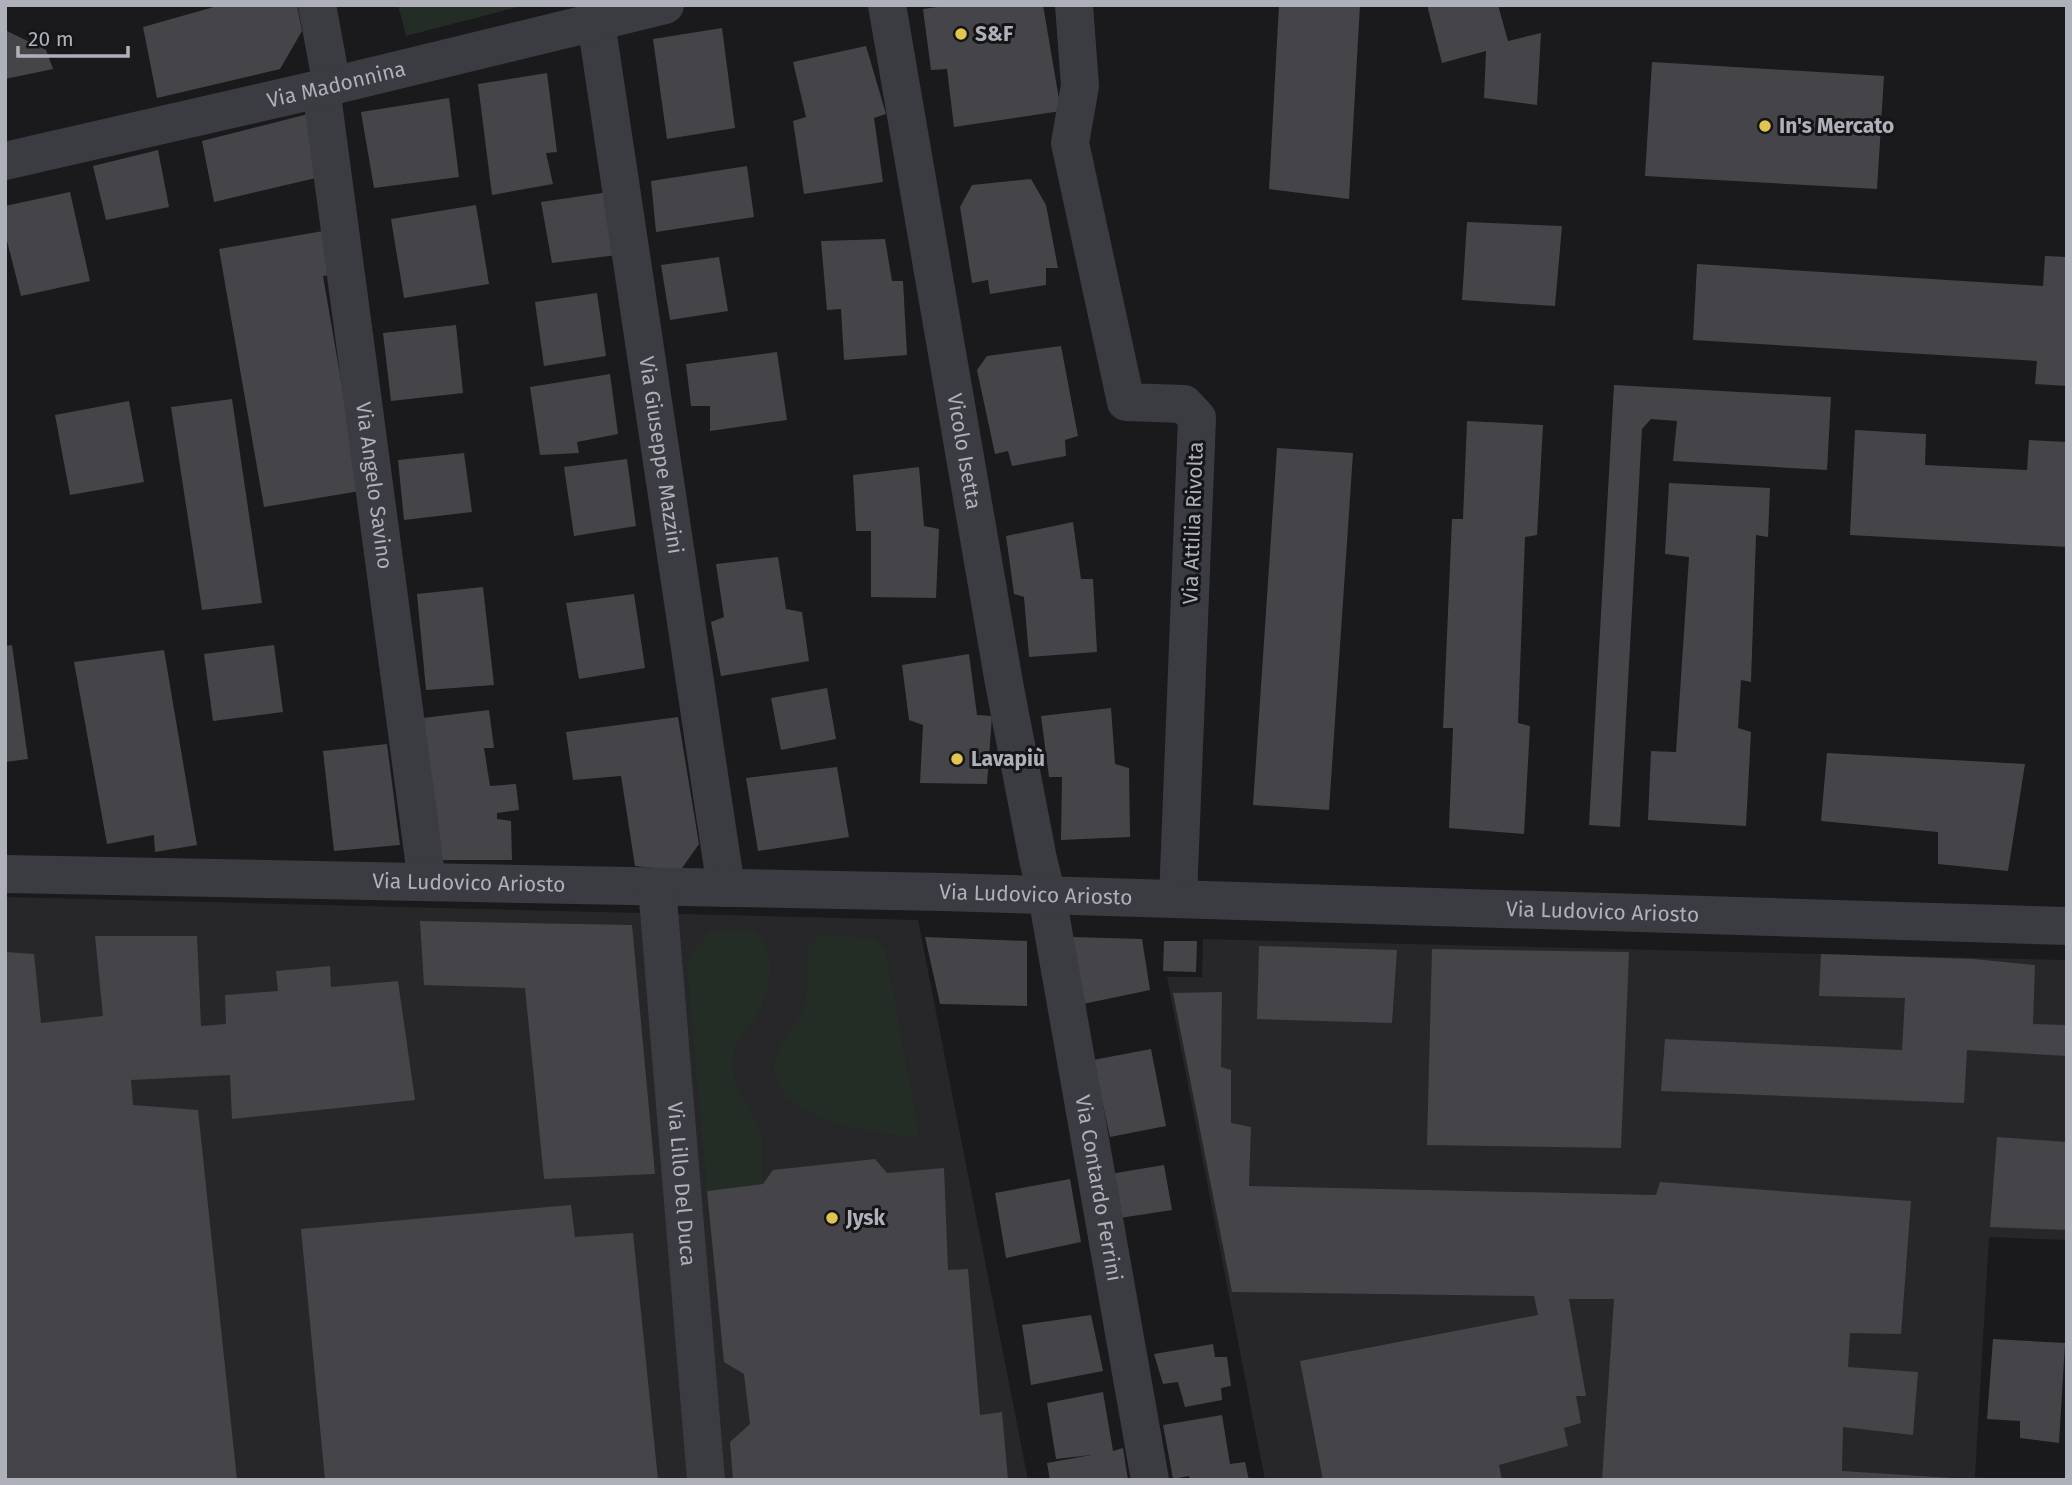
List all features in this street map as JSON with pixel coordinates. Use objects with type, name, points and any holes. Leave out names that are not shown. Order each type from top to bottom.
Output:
[{"type":"street","name":"Via Angelo Savino","points":[[317,5],[427,883]]},
{"type":"street","name":"Via Madonnina","points":[[5,161],[665,5]]},
{"type":"street","name":"Vicolo Isetta","points":[[887,5],[1002,669],[1047,896]]},
{"type":"street","name":"Via Attilia Rivolta","points":[[1074,5],[1080,86],[1070,143],[1126,402],[1184,404],[1197,418],[1178,898]]},
{"type":"street","name":"Via Giuseppe Mazzini","points":[[596,22],[726,888]]},
{"type":"street","name":"Via Ludovico Ariosto","points":[[5,874],[1178,898],[2067,926]]},
{"type":"street","name":"Via Lillo Del Duca","points":[[657,887],[706,1480]]},
{"type":"street","name":"Via Contardo Ferrini","points":[[1047,896],[1150,1480]]},
{"type":"shaded area","points":[[398,5],[525,5],[406,36]]},
{"type":"shaded area","points":[[5,897],[918,920],[1028,1480],[5,1480]]},
{"type":"shaded area","points":[[756,930],[769,956],[769,983],[761,1009],[737,1046],[733,1068],[734,1078],[762,1137],[763,1184],[707,1191],[686,959],[710,931]]},
{"type":"shaded area","points":[[821,934],[874,938],[886,952],[920,1138],[850,1127],[825,1119],[802,1109],[785,1095],[775,1077],[778,1049],[799,1018],[805,1002],[807,949]]},
{"type":"shaded area","points":[[1203,939],[2067,960],[2067,1240],[1989,1237],[1975,1477],[2012,1480],[1265,1480],[1167,977],[1202,977]]},
{"type":"building","points":[[221,5],[297,5],[302,31],[280,69],[157,98],[143,27]]},
{"type":"building","points":[[952,5],[1043,5],[1061,111],[954,127],[947,69],[931,70],[923,9]]},
{"type":"building","points":[[1279,5],[1360,5],[1349,199],[1269,189]]},
{"type":"building","points":[[1427,5],[1498,5],[1508,41],[1541,33],[1537,105],[1484,98],[1486,51],[1442,63]]},
{"type":"building","points":[[722,28],[735,128],[667,139],[653,39]]},
{"type":"building","points":[[5,30],[46,50],[53,69],[5,79]]},
{"type":"building","points":[[866,46],[886,114],[874,118],[883,182],[804,194],[793,121],[806,117],[793,62]]},
{"type":"building","name":"In's Mercato","points":[[1652,62],[1884,76],[1877,189],[1645,176]]},
{"type":"building","points":[[547,73],[557,152],[546,153],[553,184],[492,195],[478,84]]},
{"type":"building","points":[[449,98],[459,177],[374,188],[361,112]]},
{"type":"building","points":[[316,112],[320,177],[214,202],[202,141]]},
{"type":"building","points":[[158,150],[169,207],[106,220],[93,166]]},
{"type":"building","points":[[747,166],[754,217],[656,232],[651,181]]},
{"type":"building","points":[[1031,179],[1046,205],[1058,268],[1046,268],[1046,285],[990,294],[988,280],[972,283],[960,207],[972,185]]},
{"type":"building","points":[[70,192],[90,281],[21,296],[5,233],[5,206]]},
{"type":"building","points":[[609,192],[617,255],[552,263],[541,202]]},
{"type":"building","points":[[476,205],[489,284],[404,298],[391,219]]},
{"type":"building","points":[[1467,222],[1562,226],[1555,306],[1462,300]]},
{"type":"building","points":[[329,230],[336,274],[323,276],[360,491],[264,507],[219,249]]},
{"type":"building","points":[[885,239],[892,281],[903,281],[907,355],[844,360],[841,309],[827,310],[821,241]]},
{"type":"building","points":[[2045,256],[2067,257],[2067,386],[2035,384],[2037,361],[1693,340],[1697,264],[2043,286]]},
{"type":"building","points":[[719,257],[728,311],[670,320],[661,265]]},
{"type":"building","points":[[597,293],[606,356],[544,366],[535,302]]},
{"type":"building","points":[[456,325],[463,393],[391,401],[383,333]]},
{"type":"building","points":[[1061,346],[1078,436],[1065,440],[1066,456],[1012,466],[1008,451],[995,454],[977,370],[987,356]]},
{"type":"building","points":[[777,352],[787,420],[710,431],[710,406],[691,406],[686,364]]},
{"type":"building","points":[[610,374],[618,434],[577,442],[579,453],[540,455],[530,387]]},
{"type":"building","points":[[1614,385],[1831,397],[1827,470],[1673,461],[1677,421],[1651,419],[1642,429],[1620,827],[1589,825]]},
{"type":"building","points":[[232,399],[262,603],[202,610],[171,407]]},
{"type":"building","points":[[129,401],[144,482],[70,495],[55,415]]},
{"type":"building","points":[[1467,421],[1543,425],[1537,535],[1525,537],[1518,723],[1530,726],[1524,834],[1449,828],[1453,728],[1443,728],[1452,519],[1463,519]]},
{"type":"building","points":[[1855,430],[1926,434],[1925,465],[2027,470],[2029,440],[2067,442],[2067,547],[1850,535]]},
{"type":"building","points":[[1277,448],[1353,453],[1329,810],[1253,805]]},
{"type":"building","points":[[464,453],[472,512],[404,520],[398,460]]},
{"type":"building","points":[[627,459],[636,526],[574,536],[564,467]]},
{"type":"building","points":[[919,467],[924,526],[939,529],[936,598],[871,597],[871,531],[856,531],[853,475]]},
{"type":"building","points":[[1669,483],[1770,488],[1768,537],[1756,535],[1751,682],[1741,680],[1738,728],[1751,732],[1746,826],[1648,820],[1651,751],[1676,752],[1689,557],[1665,554]]},
{"type":"building","points":[[1073,522],[1081,579],[1093,579],[1097,652],[1029,657],[1024,597],[1014,594],[1006,536]]},
{"type":"building","points":[[778,557],[786,609],[802,612],[809,661],[721,676],[711,622],[724,617],[716,564]]},
{"type":"building","points":[[483,587],[494,685],[426,690],[417,594]]},
{"type":"building","points":[[634,594],[645,668],[579,679],[566,603]]},
{"type":"building","points":[[12,645],[28,759],[5,762],[5,646]]},
{"type":"building","points":[[274,645],[283,712],[213,721],[204,654]]},
{"type":"building","points":[[164,650],[197,845],[155,852],[154,835],[107,844],[74,662]]},
{"type":"building","points":[[969,654],[977,715],[992,716],[987,784],[920,783],[923,725],[909,720],[902,665]]},
{"type":"building","points":[[827,688],[836,739],[781,750],[771,698]]},
{"type":"building","points":[[1111,708],[1115,764],[1129,768],[1130,837],[1061,840],[1062,777],[1049,777],[1041,716]]},
{"type":"building","points":[[489,710],[494,748],[484,748],[490,786],[516,784],[519,810],[497,813],[497,819],[511,821],[512,860],[439,860],[423,718]]},
{"type":"building","points":[[678,717],[699,844],[680,871],[635,866],[621,776],[573,780],[566,732]]},
{"type":"building","points":[[387,744],[400,845],[334,851],[323,751]]},
{"type":"building","points":[[1827,753],[2025,764],[2008,871],[1938,864],[1938,832],[1821,821]]},
{"type":"building","points":[[837,767],[849,837],[758,851],[746,778]]},
{"type":"building","points":[[420,921],[632,925],[655,1174],[544,1179],[525,988],[424,985]]},
{"type":"building","points":[[95,936],[197,936],[201,1026],[226,1024],[225,995],[278,991],[276,971],[330,966],[331,987],[398,981],[415,1100],[232,1119],[230,1075],[131,1080],[133,1105],[198,1110],[237,1480],[5,1480],[5,952],[34,954],[41,1023],[103,1016]]},
{"type":"building","points":[[925,937],[1027,941],[1027,1006],[940,1004]]},
{"type":"building","points":[[1071,937],[1142,939],[1150,990],[1083,1004]]},
{"type":"building","points":[[1164,941],[1197,941],[1196,972],[1163,971]]},
{"type":"building","points":[[1259,946],[1397,950],[1392,1023],[1257,1019]]},
{"type":"building","points":[[1432,949],[1629,952],[1621,1148],[1427,1145]]},
{"type":"building","points":[[1821,954],[1973,959],[2035,965],[2033,1024],[2067,1025],[2067,1056],[1967,1050],[1964,1103],[1661,1091],[1665,1039],[1902,1050],[1905,998],[1819,996]]},
{"type":"building","points":[[1222,992],[1221,1067],[1231,1070],[1231,1123],[1251,1127],[1249,1186],[1656,1195],[1660,1182],[1911,1201],[1901,1334],[1850,1333],[1848,1367],[1918,1372],[1913,1435],[1843,1427],[1842,1471],[1952,1480],[1602,1480],[1614,1299],[1569,1299],[1586,1396],[1576,1396],[1581,1423],[1564,1428],[1568,1446],[1499,1465],[1502,1480],[1323,1480],[1300,1361],[1538,1315],[1534,1296],[1232,1292],[1173,993]]},
{"type":"building","points":[[1151,1049],[1166,1126],[1110,1137],[1093,1060]]},
{"type":"building","points":[[1997,1137],[2067,1142],[2067,1230],[1990,1227]]},
{"type":"building","points":[[875,1159],[887,1173],[944,1168],[948,1270],[968,1269],[980,1415],[1002,1412],[1008,1480],[733,1480],[730,1442],[750,1424],[744,1374],[724,1362],[707,1191],[763,1184],[773,1170]]},
{"type":"building","points":[[1164,1165],[1172,1210],[1113,1219],[1104,1175]]},
{"type":"building","points":[[1070,1179],[1081,1242],[1006,1258],[995,1193]]},
{"type":"building","points":[[571,1205],[575,1237],[633,1233],[658,1480],[325,1480],[301,1229]]},
{"type":"building","points":[[1091,1315],[1103,1371],[1031,1385],[1022,1325]]},
{"type":"building","points":[[1993,1339],[2065,1343],[2059,1443],[2020,1438],[2020,1421],[1987,1419]]},
{"type":"building","points":[[1213,1344],[1215,1357],[1227,1357],[1231,1386],[1221,1388],[1222,1400],[1185,1407],[1178,1382],[1163,1384],[1154,1354]]},
{"type":"building","points":[[1103,1392],[1113,1451],[1123,1448],[1128,1480],[1050,1480],[1047,1463],[1091,1455],[1056,1459],[1047,1403]]},
{"type":"building","points":[[1222,1415],[1230,1464],[1245,1462],[1249,1480],[1190,1480],[1189,1476],[1173,1479],[1163,1425]]},
{"type":"place","name":"S&F","points":[[961,34]]},
{"type":"place","name":"In's Mercato","points":[[1765,126]]},
{"type":"place","name":"Lavapiù","points":[[957,759]]},
{"type":"place","name":"Jysk","points":[[832,1218]]}]
